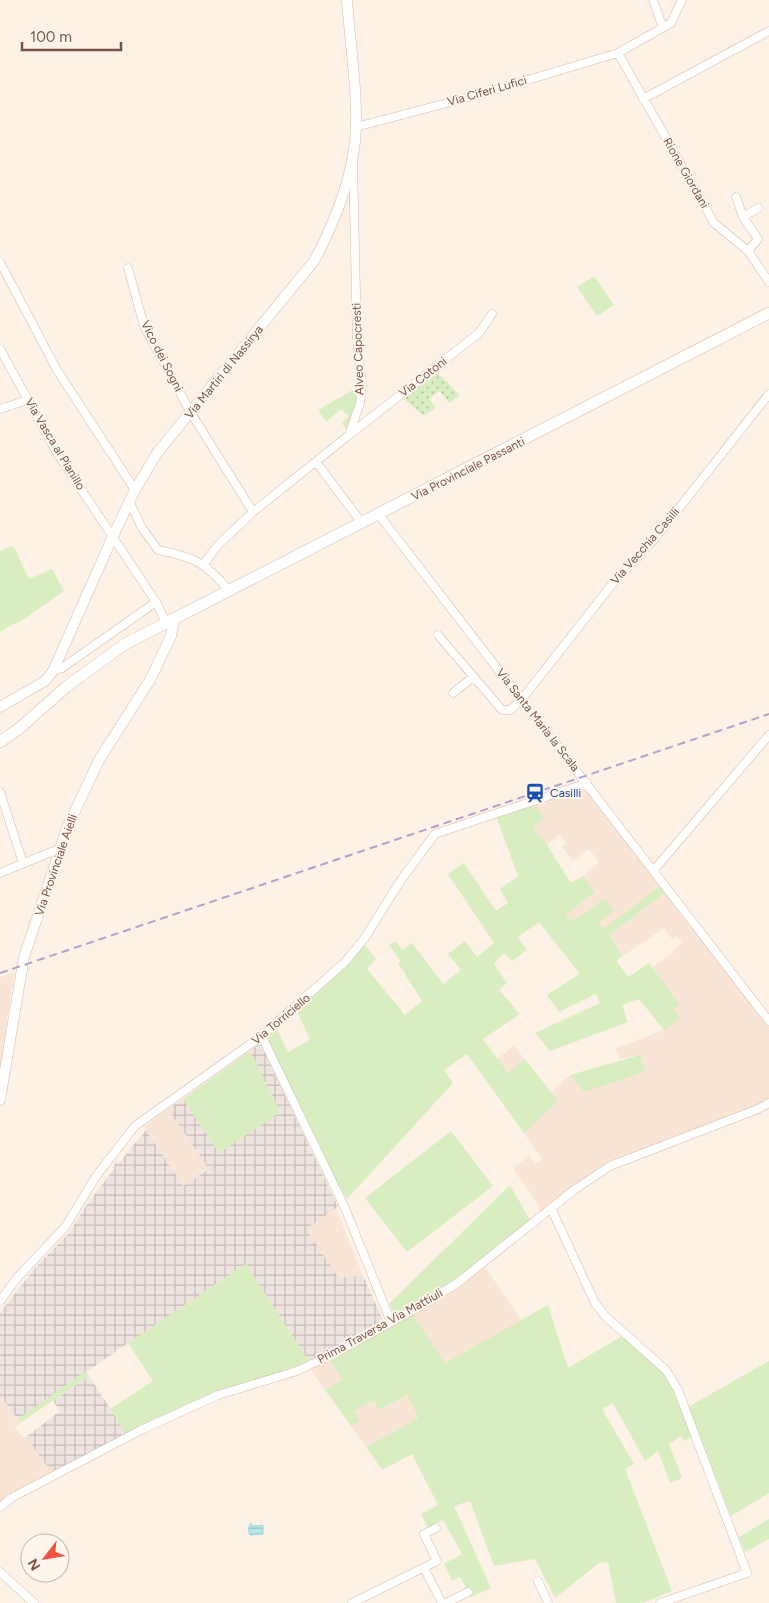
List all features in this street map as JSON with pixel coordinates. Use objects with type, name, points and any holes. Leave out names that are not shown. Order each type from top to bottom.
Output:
[{"type":"main road","name":"Via Provinciale Passanti","points":[[0,742],[105,657],[169,622],[769,313]]},
{"type":"street","name":"Via Martiri di Nassirya","points":[[0,707],[45,681],[53,671],[113,536],[135,490],[157,453],[314,261],[333,227],[352,156],[356,127],[347,0]]},
{"type":"street","points":[[653,0],[663,28],[671,23],[682,0]]},
{"type":"street","name":"Via Ciferi Lufici","points":[[356,127],[481,94],[618,53],[663,28]]},
{"type":"street","points":[[643,99],[769,31]]},
{"type":"street","name":"Rione Giordani","points":[[618,53],[714,223],[748,251],[769,282]]},
{"type":"street","name":"Alveo Capocresti","points":[[349,435],[360,403],[362,385],[357,339],[356,193],[352,156]]},
{"type":"street","points":[[736,197],[743,217],[758,238],[748,251]]},
{"type":"street","points":[[743,217],[758,208]]},
{"type":"street","points":[[0,262],[57,370],[135,490]]},
{"type":"street","name":"Vico dei Sogni","points":[[128,268],[144,326],[191,413],[253,512]]},
{"type":"street","name":"Via Cotoni","points":[[349,435],[479,333],[492,314]]},
{"type":"street","name":"Via Vasca al Pianillo","points":[[0,349],[57,453],[169,622]]},
{"type":"street","name":"Via Vecchia Casilli","points":[[522,699],[608,589],[653,540],[769,394]]},
{"type":"street","points":[[0,409],[28,400]]},
{"type":"street","points":[[203,565],[218,545],[253,512],[349,435]]},
{"type":"street","points":[[316,462],[362,523]]},
{"type":"street","points":[[130,502],[142,528],[158,550],[189,556],[203,565],[229,591]]},
{"type":"street","name":"Via Santa Maria la Scala","points":[[379,515],[769,1021]]},
{"type":"street","points":[[53,671],[62,668],[156,602]]},
{"type":"street","name":"Via Provinciale Aielli","points":[[0,1100],[24,957],[67,828],[99,760],[150,680],[171,636],[173,625],[169,622]]},
{"type":"street","points":[[438,634],[472,677],[502,710],[510,710],[522,699]]},
{"type":"street","points":[[453,694],[472,677]]},
{"type":"street","points":[[654,870],[769,735]]},
{"type":"street","name":"Via Torriciello","points":[[0,1301],[17,1278],[65,1226],[97,1174],[135,1126],[259,1038],[345,962],[364,939],[401,880],[435,834],[587,783]]},
{"type":"street","points":[[0,792],[23,863]]},
{"type":"street","points":[[0,873],[61,848]]},
{"type":"street","name":"Via Torriciello","points":[[265,1043],[345,1208],[392,1322]]},
{"type":"street","name":"Prima Traversa Via Mattiuli","points":[[0,1507],[13,1497],[141,1430],[218,1395],[306,1368],[392,1322],[456,1284],[574,1190],[620,1162],[758,1110],[769,1103]]},
{"type":"street","points":[[551,1208],[595,1304],[605,1316],[666,1370],[678,1390],[747,1572],[660,1603]]},
{"type":"street","points":[[352,1603],[437,1561],[424,1534],[436,1528]]},
{"type":"street","points":[[424,1568],[442,1603]]},
{"type":"street","points":[[0,1572],[34,1603]]},
{"type":"street","points":[[538,1582],[548,1603]]},
{"type":"street","points":[[446,1603],[468,1592]]},
{"type":"shaded area","points":[[582,785],[660,886],[603,930],[598,923],[572,922],[566,914],[594,892],[583,876],[599,862],[589,849],[573,861],[562,847],[566,843],[559,834],[546,846],[541,837],[538,837],[534,826],[533,803]]},
{"type":"shaded area","points":[[665,893],[769,1027],[769,1100],[735,1117],[609,1161],[539,1214],[538,1204],[513,1169],[529,1155],[535,1164],[542,1159],[524,1133],[558,1101],[551,1092],[570,1075],[584,1091],[640,1055],[619,1059],[616,1048],[664,1030],[673,1009],[679,1004],[653,967],[673,953],[672,950],[682,943],[677,936],[672,939],[664,928],[623,956],[609,935]]},
{"type":"shaded area","points":[[15,972],[14,975],[0,1066],[0,977]]},
{"type":"shaded area","points":[[260,1043],[338,1207],[306,1229],[338,1277],[363,1276],[383,1320],[309,1362],[246,1264],[18,1419],[0,1396],[0,1313],[34,1269],[69,1233],[86,1206],[114,1169],[115,1163],[119,1163],[146,1130],[183,1186],[209,1169],[168,1109],[183,1099],[219,1153],[279,1110],[250,1051]]},
{"type":"shaded area","points":[[514,1046],[525,1059],[508,1073],[497,1059]]},
{"type":"shaded area","points":[[168,1109],[209,1169],[183,1186],[144,1127]]},
{"type":"shaded area","points":[[336,1208],[363,1276],[338,1277],[305,1229]]},
{"type":"shaded area","points":[[485,1267],[522,1321],[445,1363],[413,1315]]},
{"type":"shaded area","points":[[329,1358],[342,1380],[325,1390],[310,1369]]},
{"type":"shaded area","points":[[89,1376],[126,1433],[52,1473],[26,1437],[60,1411],[53,1401]]},
{"type":"shaded area","points":[[407,1395],[418,1418],[366,1447],[351,1426],[360,1421],[354,1411],[374,1400],[380,1410]]},
{"type":"shaded area","points":[[0,1396],[20,1423],[15,1427],[23,1438],[26,1437],[52,1473],[0,1504]]},
{"type":"green space","points":[[594,276],[614,305],[597,316],[577,287]]},
{"type":"green space","points":[[433,371],[437,372],[460,395],[449,403],[440,391],[429,399],[436,408],[424,416],[404,399],[408,394],[407,392]]},
{"type":"green space","points":[[358,387],[356,403],[346,429],[342,423],[349,416],[341,409],[326,422],[318,410]]},
{"type":"green space","points":[[11,546],[14,547],[29,579],[52,569],[64,591],[20,622],[0,632],[0,551]]},
{"type":"green space","points":[[533,803],[544,819],[534,826],[538,837],[541,836],[571,883],[583,876],[595,892],[566,914],[572,922],[606,898],[613,911],[599,923],[603,929],[660,886],[665,893],[609,935],[623,956],[616,961],[628,977],[649,963],[680,1004],[673,1009],[680,1019],[664,1030],[639,999],[622,1005],[628,1022],[550,1051],[535,1033],[600,1003],[596,994],[559,1012],[547,995],[580,974],[539,922],[518,937],[527,950],[512,961],[504,953],[494,964],[507,983],[499,990],[520,1014],[483,1039],[508,1073],[525,1059],[558,1101],[524,1133],[467,1054],[444,1070],[453,1083],[347,1199],[329,1169],[267,1037],[277,1029],[288,1052],[310,1040],[297,1011],[330,981],[364,944],[376,959],[367,969],[405,1015],[422,1001],[389,945],[395,941],[402,950],[412,943],[443,984],[461,970],[448,954],[465,941],[477,957],[494,943],[448,874],[464,863],[496,911],[508,903],[500,889],[518,876],[496,816]]},
{"type":"green space","points":[[250,1051],[279,1110],[278,1114],[219,1153],[183,1099]]},
{"type":"green space","points":[[640,1055],[646,1071],[584,1092],[570,1075]]},
{"type":"green space","points":[[451,1131],[493,1186],[407,1252],[365,1198]]},
{"type":"green space","points":[[510,1185],[530,1220],[466,1273],[430,1297],[395,1314],[389,1304]]},
{"type":"green space","points":[[246,1264],[309,1362],[194,1402],[126,1433],[110,1409],[153,1381],[128,1343]]},
{"type":"green space","points":[[548,1305],[568,1368],[622,1336],[668,1378],[692,1437],[684,1441],[681,1436],[669,1444],[682,1478],[670,1483],[658,1451],[645,1461],[613,1403],[602,1409],[634,1464],[625,1469],[672,1591],[642,1603],[616,1603],[608,1562],[599,1563],[555,1598],[535,1559],[494,1566],[470,1501],[454,1506],[491,1588],[471,1597],[460,1577],[452,1581],[444,1564],[462,1554],[443,1520],[428,1528],[421,1514],[438,1505],[412,1454],[382,1470],[366,1447],[418,1418],[407,1395],[379,1410],[374,1400],[354,1411],[360,1421],[351,1426],[325,1390],[342,1380],[329,1358],[413,1315],[445,1363]]},
{"type":"green space","points":[[769,1361],[769,1493],[731,1516],[688,1407]]},
{"type":"green space","points":[[86,1371],[89,1376],[20,1423],[18,1419]]},
{"type":"green space","points":[[769,1519],[769,1539],[745,1552],[739,1537]]},
{"type":"water","points":[[251,1523],[252,1526],[263,1525],[263,1534],[250,1535],[248,1529]]},
{"type":"railway","points":[[0,973],[769,714]]},
{"type":"place","name":"Casilli","points":[[535,793]]}]
